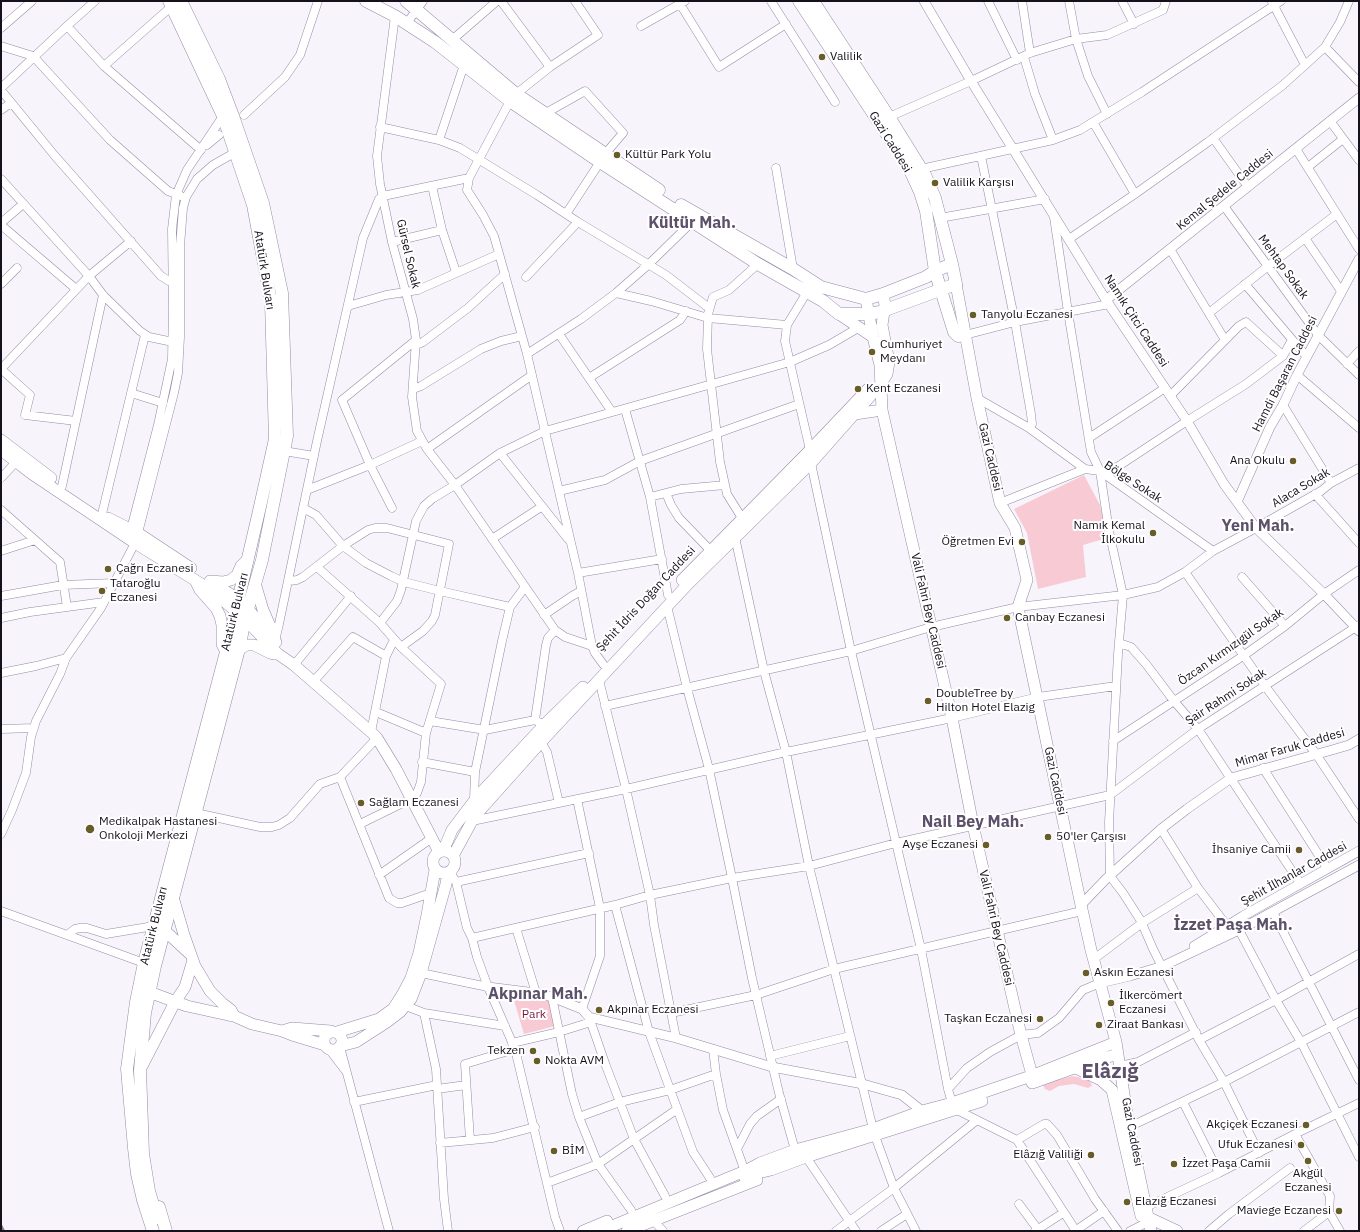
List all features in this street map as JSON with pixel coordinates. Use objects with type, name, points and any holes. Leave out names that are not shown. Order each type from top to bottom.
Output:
[{"type":"main road","points":[[366,1],[407,23],[435,42],[464,65],[693,221],[758,264],[823,301],[858,328],[873,337]]},
{"type":"main road","points":[[386,1],[395,16]]},
{"type":"main road","points":[[407,23],[405,1],[420,6],[452,40],[513,98],[544,114],[602,158],[793,269],[821,287],[866,299],[926,277],[952,264]]},
{"type":"main road","name":"Gazi Caddesi","points":[[799,1],[909,168],[920,192],[926,211],[936,271],[954,332],[958,336],[965,335]]},
{"type":"main road","name":"Gazi Caddesi","points":[[813,1],[921,169],[935,198],[952,264],[977,398],[1000,503],[1015,528],[1027,580],[1018,607],[1082,908],[1116,1042],[1129,1127],[1146,1221]]},
{"type":"main road","name":"Atatürk Bulvarı","points":[[160,1231],[149,1191],[143,1154],[140,1070],[144,1021],[159,928],[226,652],[275,439],[271,301],[253,205],[236,152],[222,116],[174,3]]},
{"type":"main road","name":"Atatürk Bulvarı","points":[[153,1231],[142,1200],[137,1174],[127,1069],[136,1002],[144,963],[173,897],[196,813],[262,560],[287,436],[282,293],[263,203],[219,79],[174,3]]},
{"type":"main road","points":[[839,314],[868,314],[884,311],[956,284]]},
{"type":"main road","points":[[880,380],[887,374],[889,362],[882,325],[885,305],[883,294]]},
{"type":"main road","name":"Vali Fahri Bey Caddesi","points":[[866,299],[880,365],[882,410],[952,718],[973,825],[1021,1035],[1033,1079]]},
{"type":"main road","name":"Şehit İdris Doğan Caddesi","points":[[445,853],[452,830],[474,801],[540,723],[589,680],[603,664],[668,601],[688,584],[810,463],[855,414],[880,380]]},
{"type":"main road","name":"Şehit İdris Doğan Caddesi","points":[[445,853],[482,808],[599,680],[710,550],[880,380]]},
{"type":"main road","points":[[855,414],[882,410]]},
{"type":"main road","points":[[1,440],[102,514],[210,581],[273,639],[280,650],[280,655]]},
{"type":"main road","points":[[1,450],[38,478],[135,535],[211,590],[237,605]]},
{"type":"main road","points":[[210,581],[231,580],[237,575],[243,563],[248,559]]},
{"type":"main road","points":[[195,579],[200,590],[216,608],[220,616],[222,625],[222,644],[226,652]]},
{"type":"main road","points":[[255,583],[273,639]]},
{"type":"main road","points":[[149,992],[175,1002],[228,1016],[234,1016],[252,1024],[282,1031],[333,1047],[356,1042],[387,1022],[406,1006],[414,992],[421,973],[449,872],[455,864],[432,838],[412,799],[374,735],[294,665],[280,655],[247,614]]},
{"type":"main road","points":[[239,650],[247,645],[254,645],[270,653],[280,655]]},
{"type":"main road","points":[[333,1047],[324,1037],[334,1032],[379,1019],[393,1009],[408,986],[415,968],[431,893],[435,870],[433,866],[434,856],[445,853]]},
{"type":"main road","points":[[435,870],[441,873],[449,872]]},
{"type":"main road","points":[[173,897],[192,958],[202,979],[210,992],[231,1010],[234,1016]]},
{"type":"main road","points":[[159,928],[192,958]]},
{"type":"main road","points":[[166,1231],[154,1191],[140,1070],[187,982],[192,958]]},
{"type":"main road","points":[[282,1031],[292,1028],[334,1032],[342,1039],[333,1047]]},
{"type":"main road","points":[[613,1231],[758,1173],[771,1170],[923,1115],[954,1107],[1033,1079],[1116,1042]]},
{"type":"main road","points":[[1033,1079],[1076,1068],[1118,1054]]},
{"type":"main road","points":[[1076,1068],[1101,1080],[1112,1090],[1146,1221],[1177,1231]]},
{"type":"main road","points":[[127,1069],[125,1108],[129,1154],[138,1206],[145,1231]]},
{"type":"main road","points":[[600,1231],[745,1171],[760,1163],[796,1150],[874,1132]]},
{"type":"main road","points":[[583,1231],[710,1178],[743,1166],[760,1163]]},
{"type":"main road","points":[[627,1231],[762,1178],[771,1170]]},
{"type":"street","points":[[1,28],[32,1]]},
{"type":"street","points":[[95,1],[33,56],[1,89],[55,156],[131,240],[161,276],[176,284]]},
{"type":"street","points":[[244,115],[285,77],[300,55],[318,1]]},
{"type":"street","points":[[452,40],[497,1]]},
{"type":"street","points":[[502,1],[550,67]]},
{"type":"street","points":[[576,1],[598,35],[550,67],[513,98],[469,178],[468,190],[494,236],[505,274],[532,375],[578,573],[592,646],[603,664]]},
{"type":"street","points":[[771,1],[835,102]]},
{"type":"street","name":"Namık Çitci Caddesi","points":[[924,1],[971,82],[1108,302],[1187,421],[1224,484],[1256,528],[1358,628]]},
{"type":"street","points":[[988,1],[1024,57]]},
{"type":"street","points":[[1022,1],[1024,57],[1035,94],[1053,140]]},
{"type":"street","points":[[1069,1],[1076,39],[1088,76],[1106,114]]},
{"type":"street","points":[[1122,1],[1134,24]]},
{"type":"street","points":[[889,118],[1024,57],[1076,39],[1107,35],[1134,24],[1163,10],[1166,1]]},
{"type":"street","points":[[1069,239],[1213,138],[1282,85],[1325,47],[1340,22],[1349,1]]},
{"type":"street","points":[[921,169],[1053,140],[1080,130],[1200,55],[1275,2],[1305,65]]},
{"type":"street","points":[[104,66],[174,3]]},
{"type":"street","points":[[641,26],[682,3],[719,67],[786,24]]},
{"type":"street","points":[[407,23],[420,6]]},
{"type":"street","name":"Gürsel Sokak","points":[[395,16],[377,156],[382,196],[392,242],[404,293],[413,319],[416,343],[412,397],[417,431],[427,449],[455,485],[555,630]]},
{"type":"street","points":[[67,26],[104,66],[201,150]]},
{"type":"street","points":[[1,46],[33,56],[110,140],[168,191],[176,195],[186,197]]},
{"type":"street","points":[[1325,47],[1359,82]]},
{"type":"street","points":[[439,140],[464,65]]},
{"type":"street","points":[[544,114],[585,91],[623,133],[602,158],[566,214]]},
{"type":"street","name":"Kemal Şedele Caddesi","points":[[1108,302],[1170,249],[1359,98]]},
{"type":"street","points":[[1,110],[11,103]]},
{"type":"street","points":[[1,834],[26,773],[36,720],[60,674],[66,658],[104,602],[135,535],[174,393],[178,373],[180,337],[172,229],[176,195],[187,170],[222,116]]},
{"type":"street","points":[[1330,121],[1359,160]]},
{"type":"street","points":[[1093,122],[1135,194]]},
{"type":"street","points":[[380,127],[439,140],[460,148],[578,222],[649,264],[709,308]]},
{"type":"street","points":[[201,150],[219,135]]},
{"type":"street","points":[[1213,138],[1248,187]]},
{"type":"street","points":[[1308,167],[1343,139]]},
{"type":"street","points":[[1296,149],[1359,249]]},
{"type":"street","points":[[135,535],[172,359],[176,284],[183,208],[191,187],[204,172],[236,152]]},
{"type":"street","points":[[981,156],[1015,322],[1031,414],[1032,424],[1029,428]]},
{"type":"street","points":[[776,168],[793,269]]},
{"type":"street","points":[[273,639],[279,624],[326,399],[363,238],[379,199],[382,196],[469,178]]},
{"type":"street","points":[[1,179],[89,276],[103,295],[145,335],[173,342]]},
{"type":"street","points":[[432,186],[442,230],[456,272]]},
{"type":"street","points":[[940,218],[991,210],[1044,199]]},
{"type":"street","points":[[23,204],[1,224],[76,289]]},
{"type":"street","name":"Mehtap Sokak","points":[[1224,206],[1318,335],[1359,375]]},
{"type":"street","points":[[1053,214],[1091,452],[1105,475],[1109,531],[1123,595],[1110,795],[1110,876],[1142,923],[1153,949],[1200,1040],[1224,1082],[1259,1153]]},
{"type":"street","points":[[1209,314],[1267,266],[1337,214]]},
{"type":"street","points":[[527,354],[581,320],[616,293],[649,264],[693,221]]},
{"type":"street","points":[[526,277],[578,222]]},
{"type":"street","points":[[392,242],[442,230]]},
{"type":"street","points":[[1305,238],[1341,291]]},
{"type":"street","points":[[76,421],[25,415],[30,395],[1,369],[89,276],[131,240]]},
{"type":"street","points":[[1170,249],[1225,340]]},
{"type":"street","points":[[348,306],[386,296],[418,290],[499,254]]},
{"type":"street","name":"Hamdi Başaran Caddesi","points":[[1237,502],[1270,427],[1359,259]]},
{"type":"street","points":[[742,518],[730,500],[725,484],[717,434],[707,349],[708,318],[709,308],[713,297],[729,290],[758,264]]},
{"type":"street","points":[[1,284],[17,268]]},
{"type":"street","points":[[326,399],[342,400],[416,343],[423,342],[468,308],[505,274]]},
{"type":"street","points":[[1245,284],[1307,357]]},
{"type":"street","points":[[807,292],[787,325],[785,341],[810,450],[810,463],[851,651],[921,949],[948,1089],[954,1107],[1017,1140],[1075,1231],[1104,1211]]},
{"type":"street","points":[[616,293],[651,301],[708,318],[787,325]]},
{"type":"street","points":[[62,486],[103,295]]},
{"type":"street","points":[[965,335],[1015,322],[1068,312],[1108,302]]},
{"type":"street","points":[[589,378],[680,320],[686,311]]},
{"type":"street","points":[[1089,438],[1168,391],[1239,326],[1246,322],[1283,356]]},
{"type":"street","points":[[380,623],[397,601],[404,582],[416,521],[424,506],[500,453],[544,431],[790,362],[829,345],[858,328]]},
{"type":"street","points":[[559,334],[612,412]]},
{"type":"street","points":[[102,514],[145,335]]},
{"type":"street","points":[[413,389],[421,386],[481,348],[522,336]]},
{"type":"street","points":[[1105,475],[1246,384],[1283,356],[1292,340]]},
{"type":"street","points":[[1347,364],[1359,351]]},
{"type":"street","points":[[427,449],[532,375]]},
{"type":"street","points":[[1297,375],[1359,428]]},
{"type":"street","points":[[131,394],[163,403]]},
{"type":"street","name":"Bölge Sokak","points":[[977,398],[1029,428],[1085,469],[1105,475],[1213,551]]},
{"type":"street","points":[[342,400],[370,465],[392,508]]},
{"type":"street","points":[[559,491],[605,480],[640,461],[799,404]]},
{"type":"street","points":[[1283,405],[1331,483]]},
{"type":"street","points":[[625,409],[650,496],[668,601],[687,688],[709,769],[772,1067],[796,1150]]},
{"type":"street","points":[[307,490],[370,465],[422,441]]},
{"type":"street","points":[[284,451],[314,456]]},
{"type":"street","points":[[500,453],[570,542]]},
{"type":"street","points":[[1,478],[16,462]]},
{"type":"street","name":"Alaca Sokak","points":[[605,706],[851,651],[931,627],[1018,607],[1123,595],[1158,586],[1185,572],[1213,551],[1256,528],[1359,468]]},
{"type":"street","points":[[1000,503],[1085,469]]},
{"type":"street","points":[[650,496],[681,489],[725,484]]},
{"type":"street","points":[[666,493],[679,518],[710,550]]},
{"type":"street","points":[[1315,494],[1359,543]]},
{"type":"street","points":[[492,539],[541,506]]},
{"type":"street","points":[[303,508],[316,515],[343,546],[378,570],[404,582],[510,607]]},
{"type":"street","points":[[1,510],[60,562],[67,607]]},
{"type":"street","points":[[288,581],[303,577],[343,546],[368,530],[375,528],[387,528],[449,544],[435,615],[423,631],[401,647]]},
{"type":"street","points":[[735,538],[764,671],[786,752],[809,866],[874,1132],[894,1188],[916,1231]]},
{"type":"street","points":[[1,551],[35,540]]},
{"type":"street","points":[[578,573],[662,559]]},
{"type":"street","points":[[317,567],[380,623],[394,640],[441,684],[426,733],[421,782],[417,793],[412,799],[360,824]]},
{"type":"street","name":"Özcan Kırmızıgül Sokak","points":[[1113,741],[1244,656],[1285,626],[1324,594],[1359,570]]},
{"type":"street","points":[[1185,572],[1265,686],[1316,754],[1359,819]]},
{"type":"street","points":[[1242,577],[1285,626]]},
{"type":"street","points":[[1,596],[64,585],[114,583]]},
{"type":"street","points":[[474,801],[475,772],[510,607],[525,587]]},
{"type":"street","points":[[544,615],[574,594],[582,592]]},
{"type":"street","points":[[294,665],[351,596]]},
{"type":"street","points":[[1,618],[30,612],[104,602]]},
{"type":"street","name":"Şair Rahmi Sokak","points":[[1110,795],[1198,730],[1358,628]]},
{"type":"street","points":[[430,721],[485,730],[540,723],[546,645],[548,638],[555,630],[565,637],[592,646]]},
{"type":"street","points":[[313,682],[354,636],[386,656]]},
{"type":"street","points":[[196,813],[260,827],[272,827],[279,825],[290,818],[320,784],[340,777],[374,735],[376,712],[386,656],[394,640]]},
{"type":"street","points":[[1119,643],[1131,647],[1198,730],[1300,883]]},
{"type":"street","points":[[1,672],[36,666],[66,658]]},
{"type":"street","points":[[599,680],[650,895],[654,925],[676,1038]]},
{"type":"street","points":[[472,821],[626,789],[786,752],[952,718],[1038,697],[1116,686]]},
{"type":"street","points":[[376,712],[426,733]]},
{"type":"street","points":[[1,729],[34,728]]},
{"type":"street","name":"Mimar Faruk Caddesi","points":[[1082,908],[1110,876],[1161,829],[1187,808],[1231,778],[1332,750],[1358,741]]},
{"type":"street","points":[[541,742],[547,752],[559,803]]},
{"type":"street","points":[[422,762],[475,772]]},
{"type":"street","points":[[1263,768],[1327,868]]},
{"type":"street","points":[[340,777],[389,898],[397,903],[402,903],[431,893]]},
{"type":"street","points":[[472,938],[615,905],[650,895],[732,878],[809,866],[896,843],[1110,795]]},
{"type":"street","points":[[577,799],[600,908],[600,956],[582,1009]]},
{"type":"street","points":[[1161,829],[1198,888],[1227,925],[1236,932],[1301,1042],[1359,1158]]},
{"type":"street","points":[[380,875],[432,838]]},
{"type":"street","name":"Şehit İlhanlar Caddesi","points":[[1163,966],[1227,925],[1359,851]]},
{"type":"street","points":[[456,882],[589,853]]},
{"type":"street","name":"Şehit İlhanlar Caddesi","points":[[1163,966],[1236,932],[1359,864]]},
{"type":"street","points":[[449,872],[456,882],[467,928],[472,938],[488,987],[514,1046],[535,1127],[557,1225],[560,1231]]},
{"type":"street","points":[[1094,959],[1142,923],[1198,888]]},
{"type":"street","points":[[615,905],[649,1032],[676,1110],[692,1152],[710,1178]]},
{"type":"street","points":[[671,1013],[756,995],[834,969],[997,931],[1082,908]]},
{"type":"street","points":[[1,911],[144,963]]},
{"type":"street","points":[[1273,912],[1359,1080]]},
{"type":"street","points":[[67,935],[75,929],[80,928],[87,928],[106,934],[159,928]]},
{"type":"street","points":[[516,928],[536,993]]},
{"type":"street","points":[[1200,1040],[1359,954]]},
{"type":"street","points":[[948,1089],[968,1068],[990,1052],[1021,1035],[1038,1033],[1059,1018],[1082,990],[1100,983],[1163,966]]},
{"type":"street","points":[[421,973],[488,987],[536,993],[552,997],[582,1009],[590,1020],[634,1139],[665,1196]]},
{"type":"street","points":[[552,997],[572,1094],[579,1117],[598,1164],[632,1210]]},
{"type":"street","points":[[406,1006],[424,1012],[505,1026]]},
{"type":"street","points":[[424,1012],[436,1069],[444,1199],[448,1231]]},
{"type":"street","points":[[1129,1127],[1224,1082],[1359,1012]]},
{"type":"street","points":[[470,1140],[465,1064],[590,1020],[676,1038],[772,1067],[863,1084],[902,1095],[923,1115]]},
{"type":"street","points":[[1120,1066],[1138,1062],[1196,1032]]},
{"type":"street","points":[[770,1056],[850,1036]]},
{"type":"street","points":[[333,1047],[346,1072],[389,1231]]},
{"type":"street","points":[[713,1050],[723,1110],[743,1166]]},
{"type":"street","points":[[579,1117],[620,1102],[670,1090],[716,1074]]},
{"type":"street","points":[[354,1102],[437,1087],[466,1085]]},
{"type":"street","points":[[737,1149],[750,1124],[757,1116],[781,1099]]},
{"type":"street","points":[[1183,1102],[1219,1173]]},
{"type":"street","points":[[1130,1231],[1219,1173],[1359,1103]]},
{"type":"street","points":[[547,1183],[598,1164],[676,1110]]},
{"type":"street","points":[[836,1231],[894,1188],[978,1120]]},
{"type":"street","points":[[1017,1140],[1044,1124],[1047,1124],[1057,1135],[1118,1231]]},
{"type":"street","points":[[440,1143],[493,1138],[535,1127]]},
{"type":"street","points":[[1295,1134],[1330,1196],[1329,1212],[1340,1231]]},
{"type":"street","points":[[806,1157],[856,1231]]},
{"type":"street","points":[[1209,1231],[1290,1168]]},
{"type":"street","points":[[1019,1204],[1037,1230],[1063,1213]]},
{"type":"street","points":[[1304,1231],[1329,1212]]},
{"type":"street","points":[[881,1231],[907,1214]]},
{"type":"street","points":[[654,1221],[663,1231]]},
{"type":"green space","points":[[1084,475],[1100,505],[1107,538],[1083,545],[1086,577],[1038,589],[1027,533],[1014,509]]},
{"type":"green space","name":"Park","points":[[513,997],[550,1001],[555,1026],[524,1034]]},
{"type":"green space","points":[[1073,1076],[1087,1079],[1092,1086],[1088,1088],[1074,1084],[1059,1086],[1050,1091],[1045,1089],[1043,1085],[1055,1080]]},
{"type":"railway","points":[[1,1225],[4,1231]]},
{"type":"place","name":"Valilik","points":[[822,57]]},
{"type":"place","name":"Kültür Park Yolu","points":[[617,155]]},
{"type":"place","name":"Valilik Karşısı","points":[[935,183]]},
{"type":"place","name":"Tanyolu Eczanesi","points":[[973,315]]},
{"type":"place","name":"Cumhuriyet Meydanı","points":[[872,352]]},
{"type":"place","name":"Kent Eczanesi","points":[[858,389]]},
{"type":"place","name":"Ana Okulu","points":[[1293,461]]},
{"type":"place","name":"Namık Kemal İlkokulu","points":[[1153,533]]},
{"type":"place","name":"Öğretmen Evi","points":[[1022,542]]},
{"type":"place","name":"Çağrı Eczanesi","points":[[108,569]]},
{"type":"place","name":"Tataroğlu Eczanesi","points":[[102,591]]},
{"type":"place","name":"Canbay Eczanesi","points":[[1007,618]]},
{"type":"place","name":"DoubleTree by Hilton Hotel Elazig","points":[[928,701]]},
{"type":"place","name":"Sağlam Eczanesi","points":[[361,803]]},
{"type":"place","name":"Medikalpak Hastanesi Onkoloji Merkezi","points":[[90,829]]},
{"type":"place","name":"50'ler Çarşısı","points":[[1048,837]]},
{"type":"place","name":"Ayşe Eczanesi","points":[[986,845]]},
{"type":"place","name":"İhsaniye Camii","points":[[1299,850]]},
{"type":"place","name":"Askın Eczanesi","points":[[1086,973]]},
{"type":"place","name":"İlkercömert Eczanesi","points":[[1111,1003]]},
{"type":"place","name":"Akpınar Eczanesi","points":[[599,1010]]},
{"type":"place","name":"Taşkan Eczanesi","points":[[1040,1019]]},
{"type":"place","name":"Ziraat Bankası","points":[[1099,1025]]},
{"type":"place","name":"Tekzen","points":[[533,1051]]},
{"type":"place","name":"Nokta AVM","points":[[537,1061]]},
{"type":"place","name":"Akçiçek Eczanesi","points":[[1306,1125]]},
{"type":"place","name":"Ufuk Eczanesi","points":[[1301,1145]]},
{"type":"place","name":"BİM","points":[[554,1151]]},
{"type":"place","name":"Elâzığ Valiliği","points":[[1091,1155]]},
{"type":"place","name":"Akgül Eczanesi","points":[[1308,1161]]},
{"type":"place","name":"İzzet Paşa Camii","points":[[1174,1164]]},
{"type":"place","name":"Elazığ Eczanesi","points":[[1127,1202]]},
{"type":"place","name":"Maviege Eczanesi","points":[[1339,1211]]},
{"type":"district","name":"Kültür Mah.","points":[[692,223]]},
{"type":"district","name":"Yeni Mah.","points":[[1258,526]]},
{"type":"district","name":"Nail Bey Mah.","points":[[973,822]]},
{"type":"district","name":"İzzet Paşa Mah.","points":[[1233,925]]},
{"type":"district","name":"Akpınar Mah.","points":[[538,994]]},
{"type":"district","name":"Elâzığ","points":[[1110,1072]]}]
